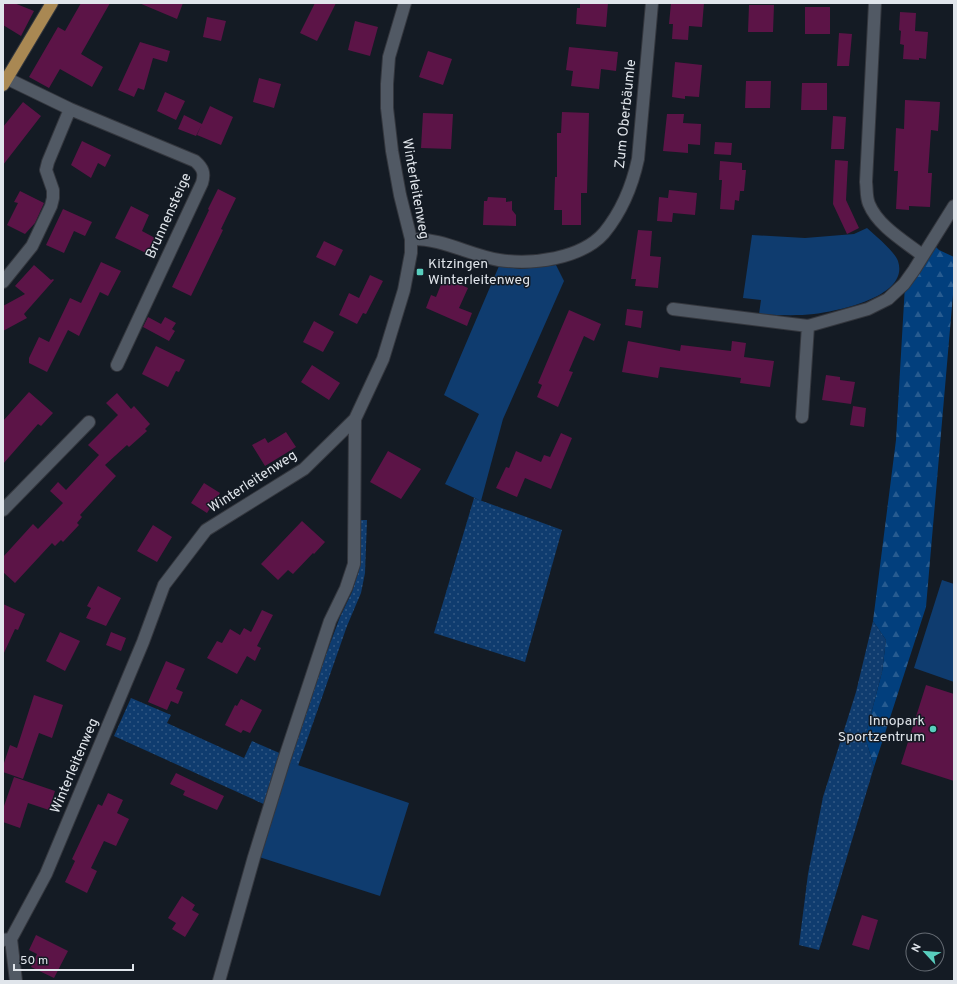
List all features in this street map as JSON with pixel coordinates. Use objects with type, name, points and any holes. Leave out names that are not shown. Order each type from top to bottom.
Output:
[{"type":"main road","points":[[5,82],[52,3]]},
{"type":"street","name":"Winterleitenweg","points":[[7,940],[46,874],[143,642],[164,585],[206,530],[304,469],[355,419],[383,359],[404,290],[410,260],[411,239],[400,195],[392,151],[387,108],[387,84],[390,57],[405,3]]},
{"type":"street","name":"Zum Oberbäumle","points":[[411,239],[437,241],[499,260],[521,262],[545,260],[565,256],[584,248],[603,234],[618,213],[627,196],[638,159],[652,3]]},
{"type":"street","points":[[875,3],[866,182],[868,203],[879,220],[899,238],[922,255]]},
{"type":"street","name":"Brunnensteige","points":[[5,82],[196,161],[202,168],[205,176],[202,183],[117,365]]},
{"type":"street","points":[[3,282],[32,246],[51,206],[53,190],[46,170],[70,109]]},
{"type":"street","points":[[673,309],[808,326],[868,309],[888,299],[904,284],[954,206]]},
{"type":"street","points":[[802,417],[808,326]]},
{"type":"street","points":[[219,981],[254,857],[284,760],[330,621],[346,588],[354,564],[355,419]]},
{"type":"street","points":[[3,510],[89,422]]},
{"type":"street","points":[[7,940],[16,981]]},
{"type":"shaded area","points":[[867,228],[889,249],[898,261],[899,273],[893,284],[883,293],[869,300],[839,310],[800,315],[759,314],[761,300],[743,298],[752,235],[805,238],[854,234]]},
{"type":"shaded area","points":[[556,265],[564,281],[503,419],[481,501],[445,484],[479,414],[444,395],[499,266],[521,269]]},
{"type":"shaded area","points":[[474,498],[562,530],[525,662],[434,633]]},
{"type":"shaded area","points":[[360,520],[367,520],[365,573],[361,593],[347,626],[298,766],[286,761],[340,617],[352,592],[359,570]]},
{"type":"shaded area","points":[[942,580],[954,584],[954,682],[914,668]]},
{"type":"shaded area","points":[[873,621],[886,640],[882,672],[865,737],[874,767],[819,950],[799,945],[808,874],[823,797],[856,692]]},
{"type":"shaded area","points":[[131,698],[171,715],[167,723],[244,758],[252,741],[284,755],[268,806],[114,736]]},
{"type":"shaded area","points":[[286,761],[409,803],[380,896],[256,856]]},
{"type":"green space","points":[[932,243],[939,250],[954,257],[954,283],[926,607],[874,767],[865,737],[882,672],[886,640],[873,621],[896,440],[905,285]]},
{"type":"building","points":[[3,3],[14,3],[34,11],[21,36],[3,25]]},
{"type":"building","points":[[81,3],[110,3],[81,54],[103,67],[92,87],[60,69],[49,88],[29,77],[58,27],[65,31]]},
{"type":"building","points":[[139,3],[183,3],[177,19]]},
{"type":"building","points":[[315,3],[336,3],[317,41],[300,33]]},
{"type":"building","points":[[580,3],[608,3],[606,27],[576,24],[577,8],[580,8]]},
{"type":"building","points":[[671,3],[704,3],[702,27],[689,26],[688,40],[672,39],[673,24],[669,24]]},
{"type":"building","points":[[749,5],[774,5],[773,32],[748,32]]},
{"type":"building","points":[[805,7],[830,7],[830,34],[805,34]]},
{"type":"building","points":[[900,12],[916,13],[915,31],[928,32],[926,59],[903,59],[904,45],[900,44],[901,31],[899,30]]},
{"type":"building","points":[[207,17],[226,21],[221,41],[203,37]]},
{"type":"building","points":[[355,21],[378,27],[370,56],[348,50]]},
{"type":"building","points":[[839,33],[852,34],[849,66],[837,66]]},
{"type":"building","points":[[140,42],[170,51],[167,62],[153,58],[144,90],[138,88],[134,97],[118,90]]},
{"type":"building","points":[[569,47],[618,52],[616,71],[601,69],[599,89],[571,86],[573,71],[566,70]]},
{"type":"building","points":[[428,51],[452,59],[443,85],[419,77]]},
{"type":"building","points":[[675,62],[702,65],[699,97],[685,96],[685,99],[672,97]]},
{"type":"building","points":[[259,78],[281,84],[274,108],[253,102]]},
{"type":"building","points":[[746,81],[771,81],[770,108],[745,108]]},
{"type":"building","points":[[802,83],[827,83],[827,110],[801,110]]},
{"type":"building","points":[[165,92],[185,101],[176,120],[157,111]]},
{"type":"building","points":[[905,100],[940,102],[938,131],[931,130],[928,173],[932,173],[930,207],[909,206],[909,210],[896,209],[898,171],[894,171],[896,128],[904,129]]},
{"type":"building","points":[[23,102],[41,116],[3,165],[3,127]]},
{"type":"building","points":[[210,106],[233,117],[221,145],[197,135]]},
{"type":"building","points":[[562,112],[589,113],[587,193],[581,193],[581,225],[562,225],[562,210],[554,210],[555,177],[557,177],[557,133],[561,133]]},
{"type":"building","points":[[423,113],[453,114],[451,149],[421,148]]},
{"type":"building","points":[[667,114],[684,114],[683,123],[701,124],[700,145],[688,144],[688,153],[663,151]]},
{"type":"building","points":[[184,115],[202,124],[196,136],[178,129]]},
{"type":"building","points":[[833,116],[846,117],[844,149],[831,149]]},
{"type":"building","points":[[82,141],[111,155],[105,167],[98,163],[91,178],[71,165]]},
{"type":"building","points":[[715,142],[732,143],[731,155],[714,154]]},
{"type":"building","points":[[835,160],[848,161],[846,200],[859,228],[847,234],[833,204]]},
{"type":"building","points":[[720,161],[742,163],[742,170],[746,170],[744,191],[740,191],[739,201],[735,200],[734,210],[720,209],[722,180],[719,180]]},
{"type":"building","points":[[218,189],[236,198],[221,229],[223,230],[191,296],[172,287]]},
{"type":"building","points":[[669,190],[697,193],[695,215],[673,213],[672,222],[657,221],[659,197],[668,198]]},
{"type":"building","points":[[20,191],[44,203],[35,223],[25,234],[7,225],[18,203],[14,202]]},
{"type":"building","points":[[488,197],[506,198],[506,202],[512,201],[512,210],[516,215],[516,226],[483,225],[484,201],[487,201]]},
{"type":"building","points":[[131,206],[149,215],[142,231],[155,238],[148,254],[115,238]]},
{"type":"building","points":[[63,209],[92,222],[85,236],[74,231],[64,253],[46,245]]},
{"type":"building","points":[[638,230],[652,231],[650,256],[661,257],[658,288],[635,286],[636,279],[631,279]]},
{"type":"building","points":[[324,241],[343,250],[335,266],[316,257]]},
{"type":"building","points":[[101,262],[121,271],[108,296],[100,292],[79,336],[68,330],[47,372],[29,363],[29,358],[39,337],[49,342],[70,298],[81,303]]},
{"type":"building","points":[[34,265],[51,280],[54,280],[24,314],[27,318],[3,331],[3,306],[25,294],[15,286]]},
{"type":"building","points":[[370,275],[383,281],[366,314],[363,313],[357,324],[339,315],[349,293],[359,298]]},
{"type":"building","points":[[444,277],[468,288],[459,308],[472,313],[467,326],[426,308],[431,295],[436,297]]},
{"type":"building","points":[[627,309],[643,311],[641,328],[625,325]]},
{"type":"building","points":[[569,310],[601,324],[594,341],[584,336],[569,371],[573,372],[558,407],[537,397],[542,385],[538,383]]},
{"type":"building","points":[[148,317],[161,324],[165,317],[176,323],[172,329],[175,331],[169,341],[143,327]]},
{"type":"building","points":[[314,321],[334,332],[323,352],[303,342]]},
{"type":"building","points":[[628,341],[680,351],[681,345],[731,351],[732,341],[746,343],[744,357],[774,361],[770,387],[740,383],[741,378],[660,367],[658,378],[622,372]]},
{"type":"building","points":[[156,346],[185,360],[179,372],[176,371],[168,387],[142,374]]},
{"type":"building","points":[[312,365],[340,383],[329,400],[301,382]]},
{"type":"building","points":[[826,375],[840,377],[840,380],[855,382],[851,404],[822,400]]},
{"type":"building","points":[[29,392],[53,413],[41,426],[38,424],[3,464],[3,421]]},
{"type":"building","points":[[117,393],[131,409],[134,406],[150,424],[145,429],[147,431],[129,447],[127,445],[105,465],[116,476],[80,515],[82,517],[77,523],[79,525],[63,542],[61,540],[55,546],[52,543],[15,583],[3,572],[3,557],[33,524],[38,529],[63,503],[50,491],[58,482],[66,490],[99,455],[88,445],[118,415],[106,403]]},
{"type":"building","points":[[853,406],[866,408],[864,427],[850,425]]},
{"type":"building","points":[[286,432],[296,447],[265,466],[252,445],[265,438],[268,443]]},
{"type":"building","points":[[561,433],[572,438],[551,489],[525,478],[517,497],[496,488],[506,467],[509,468],[516,451],[541,462],[544,455],[550,457]]},
{"type":"building","points":[[388,451],[421,469],[401,499],[370,482]]},
{"type":"building","points":[[204,483],[220,493],[207,513],[191,503]]},
{"type":"building","points":[[302,521],[325,542],[293,574],[288,570],[278,580],[261,564]]},
{"type":"building","points":[[153,525],[172,537],[157,562],[137,551]]},
{"type":"building","points":[[98,586],[121,598],[106,626],[86,618],[91,608],[87,606]]},
{"type":"building","points":[[3,604],[25,614],[18,630],[15,629],[3,655]]},
{"type":"building","points":[[262,610],[273,615],[257,646],[261,648],[255,661],[247,656],[237,674],[207,658],[217,641],[222,643],[230,629],[240,635],[244,628],[251,632]]},
{"type":"building","points":[[60,632],[80,641],[65,671],[46,661]]},
{"type":"building","points":[[111,632],[126,638],[121,651],[106,645]]},
{"type":"building","points":[[166,661],[185,669],[176,689],[183,692],[178,704],[171,701],[167,710],[148,702]]},
{"type":"building","name":"Innopark Sportzentrum","points":[[926,685],[954,694],[954,781],[901,764]]},
{"type":"building","points":[[34,695],[63,705],[52,738],[39,733],[23,779],[3,772],[3,766],[10,745],[17,748]]},
{"type":"building","points":[[241,699],[262,710],[250,733],[243,730],[241,733],[225,725],[235,705],[237,706]]},
{"type":"building","points":[[176,773],[224,796],[217,810],[183,795],[185,791],[170,784]]},
{"type":"building","points":[[14,777],[55,791],[49,810],[28,803],[20,828],[3,822],[3,809]]},
{"type":"building","points":[[108,793],[123,800],[117,813],[129,819],[116,846],[104,841],[91,868],[97,871],[87,893],[65,882],[75,861],[72,859],[98,804],[102,806]]},
{"type":"building","points":[[182,896],[195,905],[192,910],[199,914],[185,937],[172,929],[176,923],[168,918]]},
{"type":"building","points":[[862,915],[878,920],[869,950],[852,945]]},
{"type":"building","points":[[36,935],[68,951],[54,978],[31,967],[37,954],[29,950]]},
{"type":"place","name":"Kitzingen Winterleitenweg","points":[[420,272]]},
{"type":"place","name":"Innopark Sportzentrum","points":[[933,729]]}]
